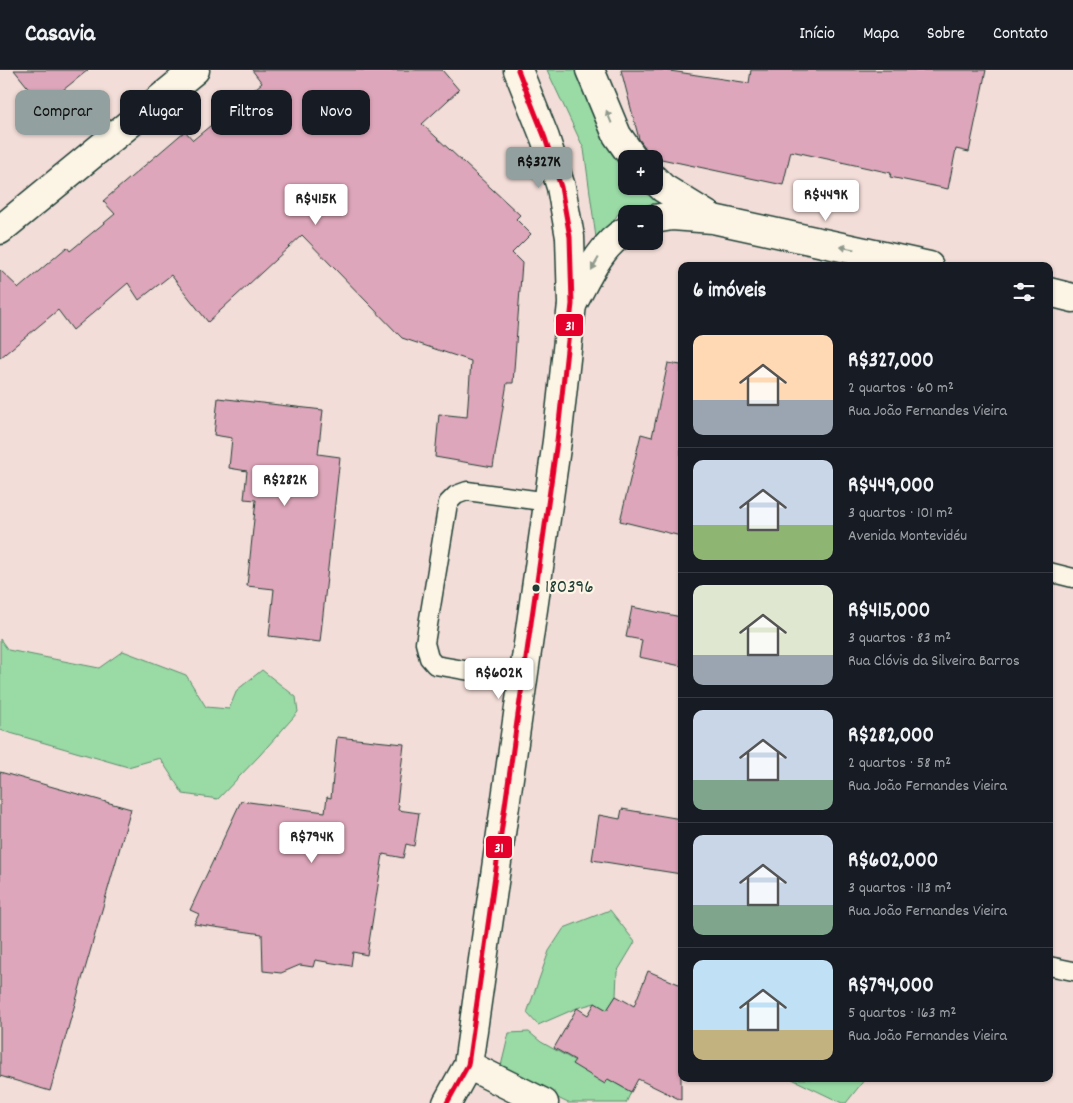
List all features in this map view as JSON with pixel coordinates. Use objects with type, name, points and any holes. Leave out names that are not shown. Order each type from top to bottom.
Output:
[{"type":"main road","points":[[0,230],[195,70]]},
{"type":"main road","points":[[447,1103],[468,1065],[557,441],[572,304],[570,237],[561,187],[545,138],[518,70]]},
{"type":"main road","points":[[590,70],[617,135],[628,150]]},
{"type":"main road","points":[[663,188],[713,219]]},
{"type":"main road","points":[[663,218],[672,216],[713,219],[911,262]]},
{"type":"main road","points":[[572,304],[598,257],[618,236]]},
{"type":"main road","points":[[1053,293],[1073,298]]},
{"type":"main road","points":[[468,1065],[544,1103]]},
{"type":"lane","points":[[523,680],[434,665],[429,658],[424,643],[448,503],[456,495],[467,491],[548,502]]},
{"type":"lane","points":[[1053,573],[1073,578]]},
{"type":"lane","points":[[1053,967],[1073,971]]},
{"type":"green space","points":[[547,70],[575,70],[594,117],[618,152],[618,195],[661,195],[680,209],[663,207],[663,205],[618,205],[618,214],[597,245],[584,149]]},
{"type":"green space","points":[[0,639],[8,650],[99,668],[123,651],[186,675],[206,707],[229,709],[237,690],[262,670],[296,697],[298,712],[218,799],[183,794],[160,758],[128,767],[0,730]]},
{"type":"green space","points":[[610,910],[635,942],[617,972],[616,996],[607,1010],[595,1003],[577,1008],[538,1025],[527,1013],[549,951],[564,928]]},
{"type":"green space","points":[[529,1032],[541,1042],[631,1092],[626,1103],[568,1103],[500,1070],[509,1033]]},
{"type":"green space","points":[[798,1082],[863,1082],[846,1103],[842,1103]]},
{"type":"building","points":[[14,70],[88,70],[63,90],[30,90]]},
{"type":"building","points":[[252,70],[442,70],[459,90],[422,124],[520,215],[516,219],[531,234],[512,253],[522,263],[513,383],[507,383],[493,467],[435,457],[439,414],[467,417],[471,361],[402,338],[302,235],[208,322],[171,275],[139,300],[128,283],[73,330],[58,310],[0,358],[0,270],[19,288],[67,247],[70,251],[115,214],[103,201],[180,135],[189,135],[193,140],[211,125],[211,135],[292,135],[292,90],[254,90],[262,83]]},
{"type":"building","points":[[621,70],[664,70],[749,83],[751,70],[986,70],[969,152],[956,149],[948,189],[890,177],[891,173],[791,151],[783,185],[663,159],[663,150],[647,150],[639,139]]},
{"type":"building","points":[[668,363],[678,365],[678,535],[620,521],[641,434],[652,437]]},
{"type":"building","points":[[218,398],[323,410],[318,454],[340,457],[320,642],[269,636],[274,589],[247,586],[256,500],[244,499],[247,471],[229,468],[232,438],[214,435]]},
{"type":"building","points":[[632,607],[678,616],[678,665],[639,657],[642,640],[626,637]]},
{"type":"building","points":[[337,737],[404,744],[397,804],[399,805],[398,810],[419,813],[414,846],[406,844],[403,858],[383,854],[367,955],[353,952],[351,966],[315,960],[313,967],[300,965],[281,973],[263,971],[262,934],[194,924],[199,914],[190,910],[241,801],[325,812],[327,797],[331,798]]},
{"type":"building","points":[[0,772],[131,809],[50,1091],[0,1076]]},
{"type":"building","points":[[622,809],[678,818],[678,874],[592,860],[599,815],[620,819]]},
{"type":"building","points":[[648,971],[678,984],[678,1082],[681,1082],[681,1100],[638,1079],[631,1092],[608,1079],[605,1084],[572,1064],[575,1060],[554,1048],[577,1008],[588,1015],[595,1003],[607,1010],[616,996],[634,1006]]},
{"type":"transit line","name":"31","points":[[447,1103],[468,1065],[557,441],[572,304],[570,237],[561,187],[545,138],[518,70]]},
{"type":"place","name":"180396","points":[[536,588]]}]
